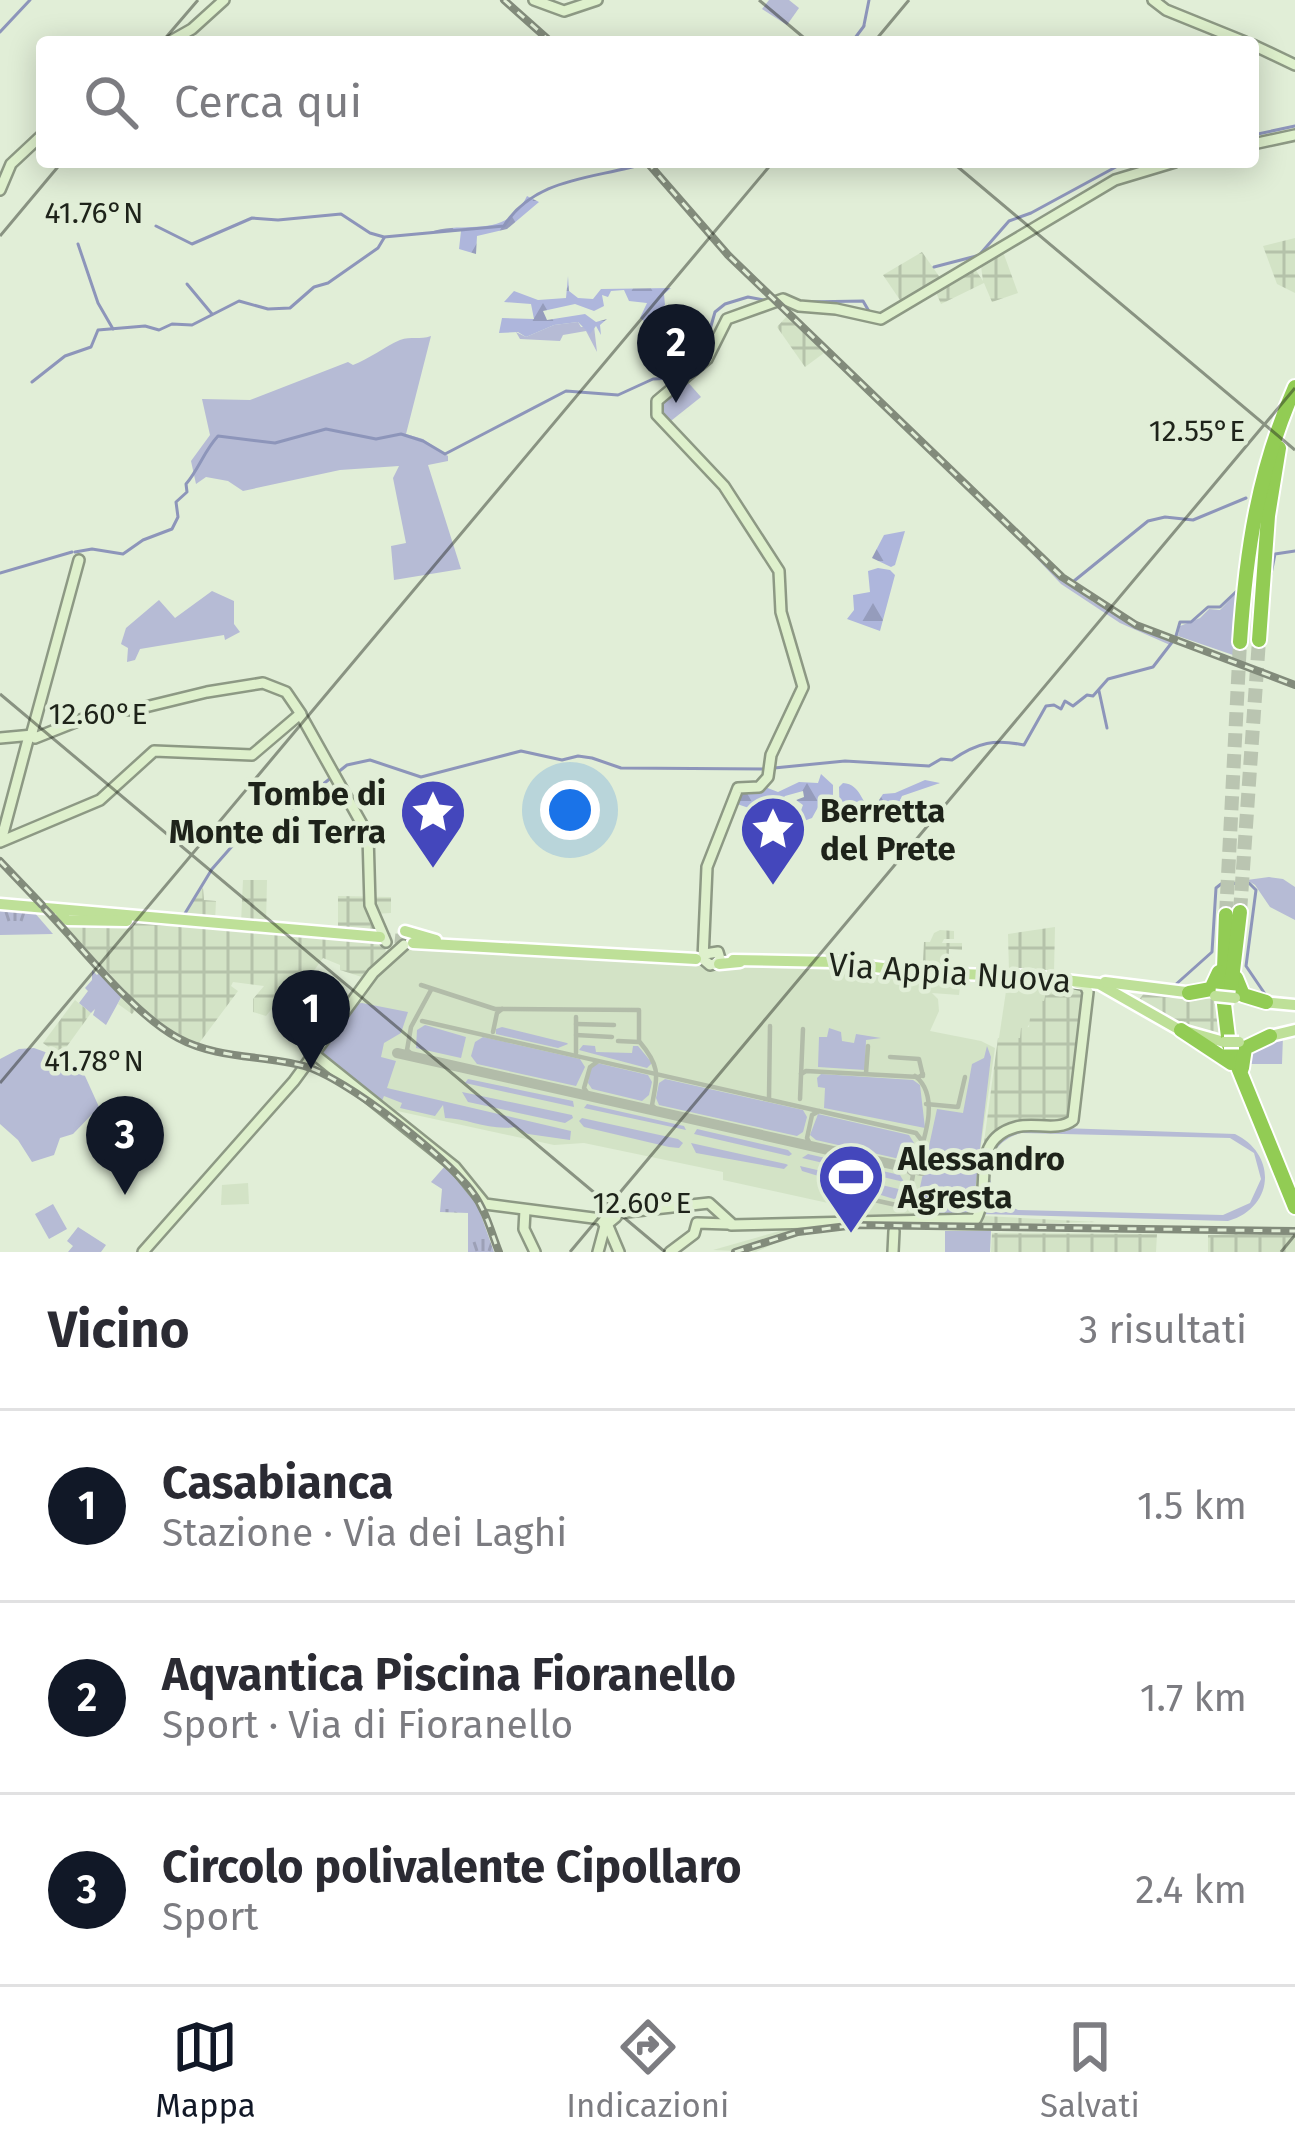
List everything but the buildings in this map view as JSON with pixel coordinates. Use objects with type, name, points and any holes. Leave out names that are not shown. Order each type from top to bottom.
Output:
[{"type":"highway","points":[[1240,642],[1246,556],[1258,492],[1295,387]]},
{"type":"highway","points":[[1259,640],[1270,489],[1295,403]]},
{"type":"highway","points":[[1233,914],[1225,1024],[1295,1207]]},
{"type":"highway","points":[[1181,992],[1205,992],[1215,986],[1230,944]]},
{"type":"highway","points":[[1230,944],[1238,988],[1246,997],[1266,1002]]},
{"type":"highway","points":[[1180,1030],[1226,1057],[1241,1074],[1295,1197]]},
{"type":"highway","points":[[1241,1074],[1246,1047],[1270,1036]]},
{"type":"main road","points":[[2,904],[393,937]]},
{"type":"main road","points":[[2,904],[393,937],[481,949],[805,960]]},
{"type":"main road","points":[[82,910],[63,910],[67,920],[151,920]]},
{"type":"main road","name":"Via Appia Nuova","points":[[733,958],[1036,974],[1295,1005]]},
{"type":"main road","name":"Via Appia Nuova","points":[[805,960],[1103,985],[1180,1030],[1224,1042],[1294,1030]]},
{"type":"main road","points":[[896,970],[916,979],[942,974]]},
{"type":"main road","points":[[1159,1019],[1139,1005],[1138,995],[1147,990],[1181,992]]},
{"type":"street","points":[[179,36],[224,0]]},
{"type":"street","points":[[534,0],[565,10],[597,0]]},
{"type":"street","points":[[1153,0],[1166,10],[1231,36]]},
{"type":"street","points":[[1259,48],[1295,65]]},
{"type":"street","points":[[1259,143],[1295,135]]},
{"type":"street","points":[[0,190],[11,164],[36,141]]},
{"type":"street","points":[[707,956],[706,877],[734,792],[762,785],[803,687],[781,612],[779,571],[724,484],[658,417],[657,401],[706,360],[723,324],[732,316],[783,298],[800,306],[882,319],[1115,180],[1154,168]]},
{"type":"street","points":[[1,839],[80,560]]},
{"type":"street","points":[[0,738],[32,737],[114,710],[208,691],[268,683],[286,692],[368,835],[372,911],[393,937]]},
{"type":"street","points":[[1,839],[100,800],[154,752],[253,755],[299,716]]},
{"type":"street","points":[[372,911],[393,937]]},
{"type":"street","points":[[142,1252],[314,1054],[378,967],[393,937]]},
{"type":"street","points":[[378,967],[393,937]]},
{"type":"street","points":[[670,1252],[693,1236],[697,1223],[978,1218],[984,1157],[1001,1134],[1020,1126],[1071,1123],[1088,990],[1084,985],[1036,976]]},
{"type":"street","points":[[1085,1030],[1096,982],[1151,988]]},
{"type":"street","points":[[1085,1030],[1095,988],[1108,988],[1126,1001]]},
{"type":"street","points":[[314,1054],[455,1167],[484,1204],[605,1224]]},
{"type":"street","points":[[598,1252],[605,1224],[617,1214],[710,1203],[730,1224]]},
{"type":"street","points":[[525,1210],[524,1228],[535,1252]]},
{"type":"street","points":[[605,1224],[619,1252]]},
{"type":"street","points":[[893,1252],[894,1232]]},
{"type":"shaded area","points":[[1295,238],[1295,293],[1277,284],[1263,246]]},
{"type":"shaded area","points":[[1002,249],[1018,293],[992,302],[984,283],[941,304],[935,290],[975,269],[983,281],[981,266]]},
{"type":"shaded area","points":[[922,252],[941,279],[902,303],[883,275]]},
{"type":"shaded area","points":[[787,316],[824,353],[805,367],[777,327]]},
{"type":"shaded area","points":[[243,880],[267,880],[266,926],[338,929],[338,896],[391,897],[391,913],[374,914],[386,944],[385,958],[368,979],[340,970],[340,965],[323,958],[292,1001],[297,1006],[292,1014],[274,1006],[266,1016],[253,1012],[253,999],[264,986],[233,982],[231,986],[238,991],[197,1046],[173,1035],[139,1006],[132,1014],[118,1004],[125,990],[49,910],[181,920],[203,888],[204,900],[216,901],[215,922],[241,923]]},
{"type":"shaded area","points":[[1055,927],[1054,973],[1009,972],[1008,934]]},
{"type":"shaded area","points":[[940,930],[954,931],[954,939],[942,943],[962,943],[962,950],[949,949],[948,970],[912,968],[912,962],[923,962],[924,942]]},
{"type":"shaded area","points":[[406,949],[895,972],[896,980],[961,977],[959,995],[932,993],[939,1011],[930,1031],[995,1048],[977,1212],[974,1216],[847,1219],[828,1203],[723,1180],[723,1172],[584,1143],[554,1145],[388,1109],[317,1055],[354,1004],[363,1001],[361,995],[385,963]]},
{"type":"shaded area","points":[[1008,978],[1048,981],[1044,1001],[1020,1039],[999,1038]]},
{"type":"shaded area","points":[[1048,981],[1090,987],[1072,1120],[1068,1124],[1021,1123],[982,1157],[998,1038],[1020,1038],[1021,1028],[1029,1027],[1032,1000],[1044,1001]]},
{"type":"shaded area","points":[[1145,992],[1220,1000],[1225,1041],[1198,1036],[1138,1001]]},
{"type":"shaded area","points":[[75,1000],[91,1013],[60,1056],[43,1043]]},
{"type":"shaded area","points":[[248,1183],[249,1204],[221,1205],[222,1185]]},
{"type":"shaded area","points":[[984,1216],[1097,1222],[971,1225]]},
{"type":"shaded area","points":[[811,1222],[811,1233],[788,1237],[756,1252],[713,1250]]},
{"type":"shaded area","points":[[992,1233],[1157,1234],[1156,1252],[991,1252]]},
{"type":"shaded area","points":[[1295,1234],[1295,1252],[1208,1252],[1208,1235]]},
{"type":"green space","points":[[769,0],[789,0],[799,8],[787,25],[762,9]]},
{"type":"green space","points":[[527,196],[539,202],[507,229],[477,236],[476,254],[459,249],[461,231],[430,232],[496,224],[518,210]]},
{"type":"green space","points":[[568,276],[569,291],[578,298],[593,299],[601,289],[671,288],[664,294],[665,305],[645,322],[640,318],[647,303],[629,301],[624,290],[602,295],[604,306],[594,311],[575,304],[543,311],[547,320],[585,314],[596,322],[607,319],[600,325],[601,335],[596,326],[590,334],[578,322],[554,325],[526,337],[518,332],[499,333],[502,318],[534,319],[531,304],[504,302],[514,291],[538,300],[566,298]]},
{"type":"green space","points":[[578,322],[581,327],[594,326],[597,352],[586,331],[563,335],[560,341],[520,339],[516,332],[526,337],[554,325]]},
{"type":"green space","points":[[431,336],[406,434],[448,456],[448,461],[428,465],[461,569],[394,580],[391,546],[406,543],[393,478],[399,466],[340,470],[243,491],[228,481],[206,477],[196,484],[191,461],[210,435],[202,399],[250,400],[348,362],[353,365],[400,340]]},
{"type":"green space","points":[[685,379],[701,397],[667,424],[659,416],[659,401]]},
{"type":"green space","points":[[905,531],[895,565],[872,558],[884,535]]},
{"type":"green space","points":[[1023,544],[1093,602],[1172,641],[1170,645],[1120,623],[1061,584]]},
{"type":"green space","points":[[878,568],[895,575],[880,631],[847,619],[854,610],[853,595],[870,592],[868,571]]},
{"type":"green space","points":[[212,591],[234,601],[234,624],[240,632],[225,640],[224,635],[140,649],[135,660],[127,662],[128,648],[121,644],[126,628],[159,600],[175,618]]},
{"type":"green space","points":[[1235,594],[1233,655],[1178,636],[1180,626],[1209,609],[1220,610]]},
{"type":"green space","points":[[821,774],[833,785],[833,799],[822,800],[812,818],[804,821],[799,816],[803,805],[796,800],[804,797],[803,791],[785,796],[775,809],[767,797],[749,808],[734,803],[736,793],[765,787],[778,792],[799,782],[818,783]]},
{"type":"green space","points":[[925,780],[940,783],[902,796],[897,808],[884,802],[886,810],[879,813],[883,794]]},
{"type":"green space","points":[[843,783],[854,787],[875,813],[859,820],[840,818],[839,787]]},
{"type":"green space","points":[[1269,877],[1295,887],[1295,920],[1270,907],[1247,880]]},
{"type":"green space","points":[[0,910],[34,912],[53,934],[0,935]]},
{"type":"green space","points":[[95,963],[124,992],[106,1025],[93,1015],[95,1009],[91,1013],[79,1003],[88,991],[92,970],[97,975],[101,971]]},
{"type":"green space","points":[[355,1004],[408,1012],[401,1033],[384,1043],[381,1057],[396,1061],[387,1088],[571,1131],[570,1140],[445,1118],[443,1105],[435,1116],[400,1108],[402,1103],[384,1096],[381,1103],[318,1053]]},
{"type":"green space","points":[[425,1025],[466,1037],[461,1058],[416,1048],[417,1030]]},
{"type":"green space","points":[[502,1027],[568,1044],[558,1048],[496,1034]]},
{"type":"green space","points":[[829,1028],[841,1032],[842,1041],[854,1043],[856,1034],[881,1038],[866,1040],[865,1070],[818,1067],[819,1037],[827,1037]]},
{"type":"green space","points":[[1283,1036],[1282,1064],[1247,1064],[1247,1049]]},
{"type":"green space","points":[[483,1037],[580,1059],[585,1067],[576,1086],[477,1064],[471,1056],[475,1042]]},
{"type":"green space","points":[[583,1045],[595,1046],[596,1052],[632,1053],[633,1046],[638,1046],[652,1063],[647,1068],[579,1050]]},
{"type":"green space","points":[[987,1046],[991,1057],[973,1208],[965,1215],[914,1215],[937,1109],[963,1113],[972,1064],[984,1058]]},
{"type":"green space","points":[[34,1048],[70,1061],[85,1076],[99,1107],[73,1134],[60,1138],[54,1155],[32,1162],[0,1124],[0,1059],[19,1049]]},
{"type":"green space","points":[[597,1063],[648,1075],[652,1082],[649,1095],[642,1101],[592,1089],[590,1069]]},
{"type":"green space","points":[[821,1074],[913,1080],[920,1085],[925,1128],[824,1108],[825,1088],[818,1087],[817,1078]]},
{"type":"green space","points":[[468,1079],[573,1101],[574,1107],[465,1083]]},
{"type":"green space","points":[[665,1079],[803,1110],[807,1117],[803,1132],[797,1136],[659,1105],[659,1083]]},
{"type":"green space","points":[[462,1092],[573,1118],[565,1123],[468,1102]]},
{"type":"green space","points":[[587,1104],[684,1126],[686,1130],[584,1108]]},
{"type":"green space","points":[[818,1114],[909,1135],[914,1143],[911,1155],[904,1160],[816,1140],[810,1135]]},
{"type":"green space","points":[[582,1118],[683,1143],[679,1148],[669,1147],[584,1127]]},
{"type":"green space","points":[[1033,1127],[1235,1134],[1259,1155],[1265,1180],[1255,1205],[1228,1221],[983,1214],[983,1168],[1000,1136]],"holes":[[[1021,1133],[1230,1138],[1254,1153],[1261,1179],[1250,1203],[1223,1215],[1018,1210],[996,1192],[989,1170],[997,1148]]]},
{"type":"green space","points":[[697,1129],[788,1150],[792,1154],[694,1134]]},
{"type":"green space","points":[[691,1143],[788,1165],[784,1169],[696,1153]]},
{"type":"green space","points":[[808,1154],[900,1175],[904,1182],[802,1158]]},
{"type":"green space","points":[[445,1166],[475,1198],[494,1252],[468,1252],[468,1213],[440,1212],[442,1189],[431,1182]]},
{"type":"green space","points":[[800,1166],[903,1190],[894,1199],[802,1171]]},
{"type":"green space","points":[[53,1204],[67,1229],[49,1239],[35,1214]]},
{"type":"green space","points":[[78,1227],[106,1245],[101,1252],[68,1252],[73,1246],[67,1241]]},
{"type":"green space","points":[[945,1231],[991,1231],[990,1252],[945,1252]]},
{"type":"waterway","points":[[0,32],[30,0]]},
{"type":"waterway","points":[[864,25],[869,0]]},
{"type":"waterway","points":[[856,36],[864,26]]},
{"type":"waterway","points":[[1259,134],[1295,126]]},
{"type":"waterway","points":[[156,226],[192,244],[252,218],[341,214],[384,237],[504,226],[532,197],[550,188],[625,168]]},
{"type":"waterway","points":[[981,253],[1009,221],[1114,168]]},
{"type":"waterway","points":[[32,382],[65,356],[91,347],[98,330],[192,325],[239,301],[268,309],[290,308],[314,287],[328,283],[378,248],[384,238]]},
{"type":"waterway","points":[[78,244],[98,303],[113,329]]},
{"type":"waterway","points":[[934,267],[980,255]]},
{"type":"waterway","points":[[187,284],[212,314]]},
{"type":"waterway","points":[[75,552],[92,549],[123,554],[172,529],[178,517],[176,502],[187,492],[186,484],[218,436],[275,443],[326,429],[376,439],[401,434],[445,454],[566,391],[618,395],[653,379],[673,378],[703,354],[715,312],[725,304],[748,297],[785,296]]},
{"type":"waterway","points":[[805,302],[863,301],[870,313]]},
{"type":"waterway","points":[[1074,581],[1148,521],[1165,517],[1193,520],[1246,498]]},
{"type":"waterway","points":[[1271,574],[1275,554],[1295,551]]},
{"type":"waterway","points":[[0,573],[72,552]]},
{"type":"waterway","points":[[1176,636],[1180,622],[1191,622],[1208,607],[1220,607],[1241,587]]},
{"type":"waterway","points":[[774,768],[845,761],[929,766],[987,744],[1024,745],[1046,706],[1061,709],[1065,701],[1073,706],[1093,696],[1108,679],[1153,667],[1173,641]]},
{"type":"waterway","points":[[1099,691],[1107,728]]},
{"type":"waterway","points":[[293,808],[303,792],[322,785],[347,765],[370,760],[421,777],[521,751],[562,760],[592,758],[621,768],[764,769]]},
{"type":"waterway","points":[[184,915],[234,844],[263,828]]},
{"type":"waterway","points":[[1174,986],[1212,952],[1216,888],[1249,883],[1256,890],[1246,966],[1265,994]]},
{"type":"taxiway","points":[[421,985],[495,1009],[639,1010],[639,1041],[654,1064],[652,1105],[659,1112]]},
{"type":"taxiway","points":[[415,1057],[407,1050],[411,1027],[431,990]]},
{"type":"taxiway","points":[[493,1032],[502,1009]]},
{"type":"taxiway","points":[[576,1017],[576,1053]]},
{"type":"taxiway","points":[[422,1021],[916,1133],[923,1142]]},
{"type":"taxiway","points":[[576,1024],[614,1025]]},
{"type":"taxiway","points":[[769,1098],[770,1026]]},
{"type":"taxiway","points":[[800,1099],[803,1029]]},
{"type":"taxiway","points":[[576,1035],[612,1037]]},
{"type":"taxiway","points":[[618,1041],[639,1042]]},
{"type":"taxiway","points":[[866,1073],[868,1046]]},
{"type":"taxiway","points":[[890,1057],[919,1059],[923,1076]]},
{"type":"taxiway","points":[[590,1097],[584,1088],[590,1067],[597,1062]]},
{"type":"taxiway","points":[[801,1074],[923,1074]]},
{"type":"taxiway","points":[[842,1193],[901,1206],[908,1202],[913,1175],[903,1167],[917,1162],[929,1105],[923,1084],[915,1076]]},
{"type":"taxiway","points":[[926,1104],[958,1107],[965,1077]]},
{"type":"taxiway","points":[[811,1146],[807,1138],[812,1115],[819,1111]]},
{"type":"runway","points":[[397,1053],[922,1171]]},
{"type":"tunnel","points":[[1240,912],[1259,640]]},
{"type":"tunnel","points":[[1226,915],[1240,642]]},
{"type":"tunnel","points":[[380,937],[413,940]]},
{"type":"railway","points":[[504,0],[544,36]]},
{"type":"railway","points":[[652,168],[728,255],[1062,577],[1136,625],[1295,685]]},
{"type":"railway","points":[[0,861],[42,905]]},
{"type":"railway","points":[[45,909],[126,996],[178,1038],[224,1053],[304,1066],[344,1085],[394,1120],[473,1193],[499,1252]]},
{"type":"railway","points":[[735,1252],[798,1232],[856,1225],[1295,1231]]},
{"type":"place","name":"Aqvantica Piscina Fioranello","points":[[676,403]]},
{"type":"place","name":"Tombe di Monte di Terra","points":[[433,871]]},
{"type":"place","name":"Berretta del Prete","points":[[773,888]]},
{"type":"place","name":"Casabianca","points":[[311,1069]]},
{"type":"place","name":"Circolo polivalente Cipollaro","points":[[125,1195]]},
{"type":"place","name":"Alessandro Agresta","points":[[851,1236]]}]
